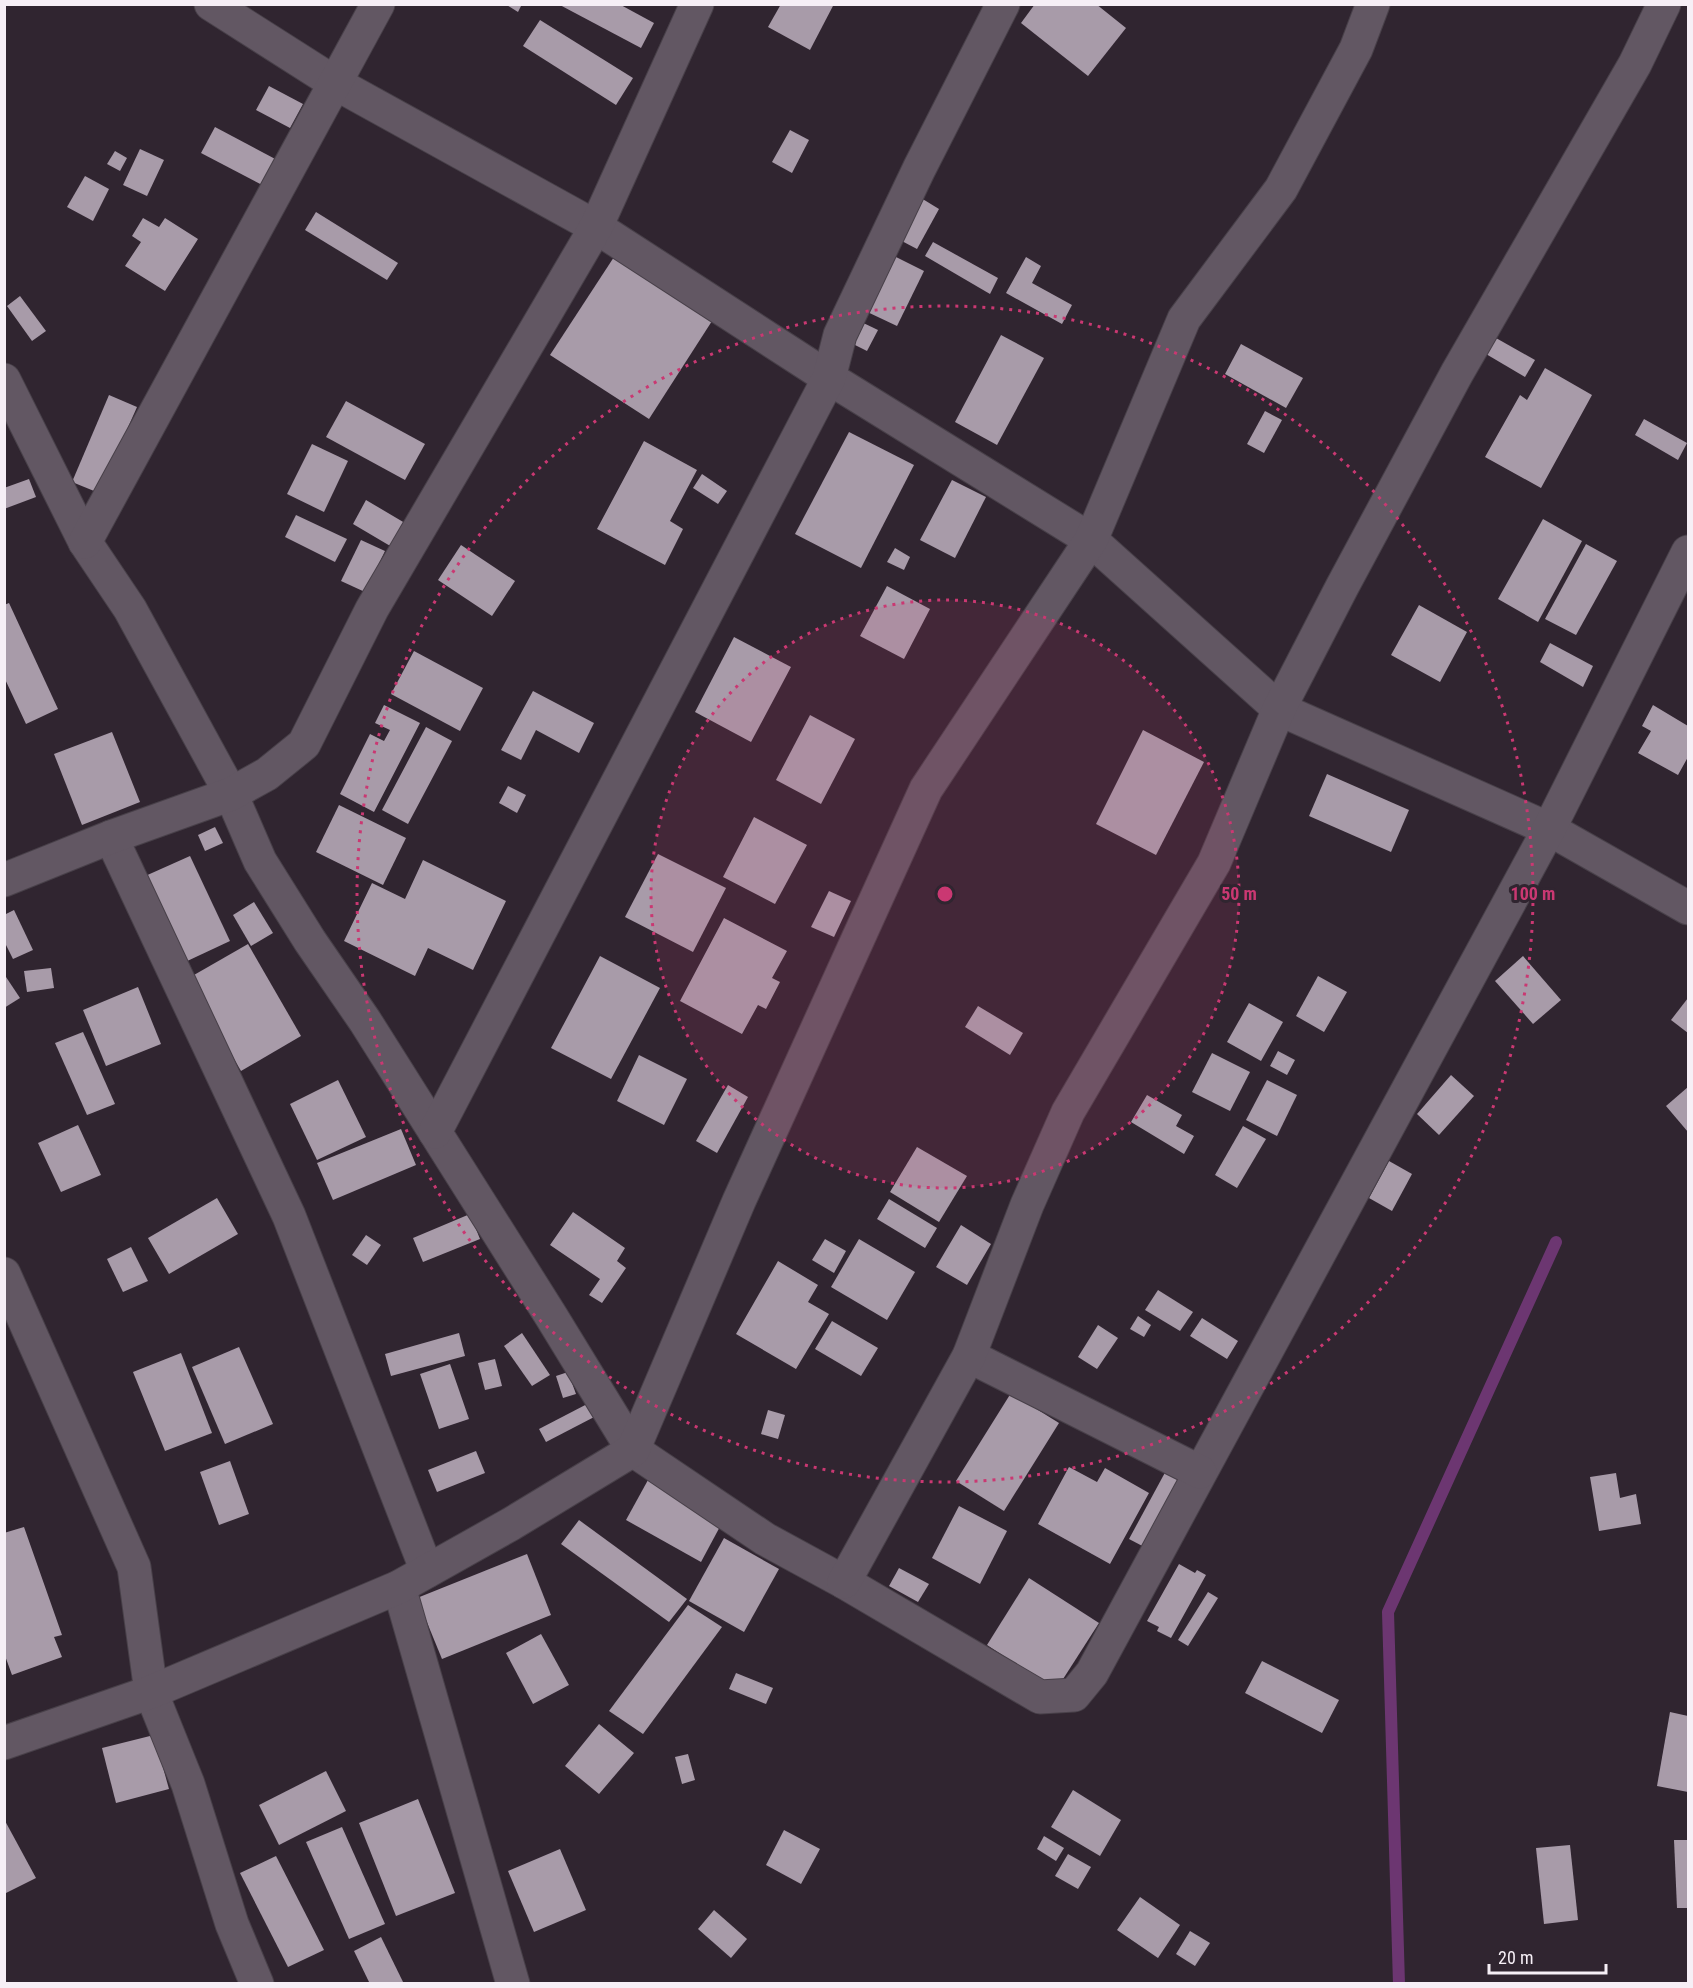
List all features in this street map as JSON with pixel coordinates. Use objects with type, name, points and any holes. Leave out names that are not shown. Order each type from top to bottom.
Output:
[{"type":"street","points":[[211,4],[335,83],[596,226],[829,378],[1091,540],[1279,709],[1549,829],[1689,908]]},
{"type":"street","points":[[85,542],[378,4]]},
{"type":"street","points":[[4,880],[111,837],[231,794],[267,774],[304,744],[372,609],[596,226],[697,4]]},
{"type":"street","points":[[435,1132],[829,378],[840,335],[919,168],[1003,4]]},
{"type":"street","points":[[4,1743],[151,1692],[399,1587],[512,1524],[633,1450],[739,1201],[926,789],[1091,540],[1184,319],[1281,189],[1356,49],[1373,4]]},
{"type":"street","points":[[844,1582],[969,1356],[1027,1205],[1068,1112],[1214,863],[1279,709],[1342,587],[1457,373],[1635,64],[1664,4]]},
{"type":"street","points":[[4,380],[85,542],[130,609],[231,794],[260,861],[310,941],[365,1021],[633,1450],[765,1539],[844,1582],[1040,1697],[1074,1695],[1092,1673],[1549,829],[1689,552]]},
{"type":"street","points":[[111,837],[289,1216],[427,1571]]},
{"type":"street","points":[[4,1274],[134,1567],[151,1692],[188,1784],[232,1924],[257,1983]]},
{"type":"street","points":[[969,1356],[1200,1472]]},
{"type":"street","points":[[399,1587],[513,1983]]},
{"type":"building","points":[[505,4],[522,4],[518,12]]},
{"type":"building","points":[[558,4],[619,4],[654,23],[641,48]]},
{"type":"building","points":[[781,4],[834,4],[810,50],[768,27]]},
{"type":"building","points":[[1035,4],[1096,4],[1126,28],[1088,76],[1021,23]]},
{"type":"building","points":[[540,20],[633,78],[616,105],[523,46]]},
{"type":"building","points":[[269,86],[303,104],[290,128],[256,110]]},
{"type":"building","points":[[215,127],[279,161],[266,187],[201,153]]},
{"type":"building","points":[[790,130],[809,140],[792,173],[772,162]]},
{"type":"building","points":[[140,149],[164,160],[147,196],[123,185]]},
{"type":"building","points":[[115,151],[127,158],[120,171],[107,164]]},
{"type":"building","points":[[85,176],[109,189],[93,221],[67,207]]},
{"type":"building","points":[[921,198],[939,209],[917,249],[898,239]]},
{"type":"building","points":[[316,212],[398,263],[387,280],[305,230]]},
{"type":"building","points":[[143,218],[159,227],[165,218],[198,239],[165,291],[125,266],[141,242],[132,236]]},
{"type":"building","points":[[933,242],[998,278],[990,294],[925,256]]},
{"type":"building","points":[[888,253],[924,271],[897,326],[861,309]]},
{"type":"building","points":[[614,257],[712,321],[649,419],[550,355]]},
{"type":"building","points":[[1026,257],[1041,266],[1032,283],[1072,305],[1062,324],[1006,293]]},
{"type":"building","points":[[20,296],[46,331],[32,341],[7,306]]},
{"type":"building","points":[[855,319],[878,330],[867,351],[845,340]]},
{"type":"building","points":[[1001,335],[1044,358],[997,445],[955,422]]},
{"type":"building","points":[[1496,338],[1535,360],[1525,377],[1486,354]]},
{"type":"building","points":[[1241,344],[1303,378],[1286,408],[1225,374]]},
{"type":"building","points":[[1545,368],[1592,395],[1541,488],[1485,457],[1520,395],[1527,400]]},
{"type":"building","points":[[109,395],[137,407],[99,493],[72,482]]},
{"type":"building","points":[[346,401],[425,444],[405,480],[326,437]]},
{"type":"building","points":[[1265,411],[1282,420],[1264,453],[1247,444]]},
{"type":"building","points":[[1644,419],[1687,443],[1678,460],[1635,435]]},
{"type":"building","points":[[849,432],[914,465],[861,568],[795,534]]},
{"type":"building","points":[[644,441],[697,470],[670,521],[683,529],[665,565],[597,529]]},
{"type":"building","points":[[312,444],[348,461],[324,512],[287,494]]},
{"type":"building","points":[[702,474],[727,491],[718,504],[693,488]]},
{"type":"building","points":[[29,479],[36,497],[4,509],[4,488]]},
{"type":"building","points":[[952,480],[986,497],[955,558],[920,540]]},
{"type":"building","points":[[366,500],[410,526],[397,550],[353,524]]},
{"type":"building","points":[[296,515],[347,539],[335,562],[285,537]]},
{"type":"building","points":[[1543,519],[1582,541],[1538,622],[1498,599]]},
{"type":"building","points":[[361,540],[385,551],[365,592],[341,581]]},
{"type":"building","points":[[1586,544],[1617,561],[1576,635],[1545,619]]},
{"type":"building","points":[[461,545],[515,581],[492,616],[438,580]]},
{"type":"building","points":[[895,548],[910,557],[904,570],[887,562]]},
{"type":"building","points":[[887,586],[930,609],[904,659],[860,636]]},
{"type":"building","points":[[9,603],[58,709],[26,724],[4,677],[4,605]]},
{"type":"building","points":[[1419,605],[1467,632],[1440,682],[1391,655]]},
{"type":"building","points":[[734,637],[791,667],[751,742],[695,712]]},
{"type":"building","points":[[1550,643],[1593,666],[1583,687],[1540,662]]},
{"type":"building","points":[[414,651],[483,688],[460,731],[391,694]]},
{"type":"building","points":[[533,691],[594,723],[579,753],[536,730],[521,760],[501,750]]},
{"type":"building","points":[[384,705],[420,723],[374,812],[340,794],[370,734],[384,741],[390,730],[375,723]]},
{"type":"building","points":[[1653,705],[1688,726],[1688,757],[1678,775],[1638,753],[1651,731],[1642,726]]},
{"type":"building","points":[[810,715],[855,739],[821,804],[776,780]]},
{"type":"building","points":[[426,727],[452,741],[408,824],[382,810]]},
{"type":"building","points":[[1143,730],[1204,762],[1156,855],[1096,824]]},
{"type":"building","points":[[112,732],[140,802],[82,825],[54,754]]},
{"type":"building","points":[[1327,774],[1409,810],[1391,852],[1309,816]]},
{"type":"building","points":[[508,786],[526,795],[517,813],[499,803]]},
{"type":"building","points":[[339,805],[406,838],[383,885],[316,852]]},
{"type":"building","points":[[754,817],[807,845],[775,904],[723,877]]},
{"type":"building","points":[[215,827],[223,843],[205,851],[198,835]]},
{"type":"building","points":[[658,854],[726,888],[693,952],[625,917]]},
{"type":"building","points":[[190,856],[230,941],[183,963],[143,877]]},
{"type":"building","points":[[423,860],[506,901],[473,970],[428,948],[415,976],[344,941],[372,883],[405,899]]},
{"type":"building","points":[[829,891],[851,901],[834,937],[811,927]]},
{"type":"building","points":[[254,902],[273,933],[251,946],[233,915]]},
{"type":"building","points":[[14,910],[33,950],[13,959],[4,941],[4,915]]},
{"type":"building","points":[[724,918],[787,951],[772,978],[780,982],[766,1009],[758,1005],[742,1034],[680,1001]]},
{"type":"building","points":[[248,944],[301,1036],[241,1071],[187,979]]},
{"type":"building","points":[[600,956],[660,988],[611,1079],[551,1048]]},
{"type":"building","points":[[1523,956],[1561,1000],[1533,1024],[1495,981]]},
{"type":"building","points":[[51,968],[54,988],[27,992],[24,971]]},
{"type":"building","points":[[4,974],[20,998],[4,1008]]},
{"type":"building","points":[[1318,976],[1347,992],[1324,1032],[1296,1016]]},
{"type":"building","points":[[138,987],[161,1044],[106,1066],[83,1010]]},
{"type":"building","points":[[1688,998],[1688,1033],[1671,1020]]},
{"type":"building","points":[[1249,1003],[1283,1022],[1261,1061],[1227,1042]]},
{"type":"building","points":[[978,1006],[1023,1033],[1010,1055],[965,1027]]},
{"type":"building","points":[[83,1032],[115,1104],[87,1115],[55,1043]]},
{"type":"building","points":[[1278,1051],[1295,1060],[1287,1075],[1270,1066]]},
{"type":"building","points":[[1212,1053],[1250,1072],[1230,1111],[1192,1092]]},
{"type":"building","points":[[639,1055],[687,1079],[664,1125],[617,1101]]},
{"type":"building","points":[[1451,1075],[1474,1096],[1439,1135],[1417,1114]]},
{"type":"building","points":[[338,1080],[366,1137],[317,1160],[290,1104]]},
{"type":"building","points":[[1267,1080],[1297,1095],[1277,1136],[1246,1120]]},
{"type":"building","points":[[728,1085],[748,1097],[717,1153],[696,1141]]},
{"type":"building","points":[[1688,1087],[1688,1132],[1666,1106]]},
{"type":"building","points":[[1147,1095],[1182,1115],[1176,1126],[1194,1136],[1184,1154],[1131,1122]]},
{"type":"building","points":[[78,1125],[101,1175],[61,1192],[38,1143]]},
{"type":"building","points":[[1243,1126],[1266,1139],[1237,1188],[1215,1175]]},
{"type":"building","points":[[401,1129],[416,1165],[333,1200],[317,1163]]},
{"type":"building","points":[[917,1147],[967,1176],[939,1222],[890,1192]]},
{"type":"building","points":[[1389,1161],[1412,1174],[1392,1211],[1369,1198]]},
{"type":"building","points":[[217,1198],[238,1234],[169,1274],[148,1238]]},
{"type":"building","points":[[889,1199],[937,1228],[925,1248],[877,1219]]},
{"type":"building","points":[[573,1212],[625,1248],[617,1261],[626,1268],[602,1303],[589,1295],[600,1279],[550,1245]]},
{"type":"building","points":[[470,1214],[480,1239],[423,1262],[413,1238]]},
{"type":"building","points":[[961,1225],[991,1244],[967,1285],[936,1267]]},
{"type":"building","points":[[366,1235],[381,1245],[367,1265],[352,1255]]},
{"type":"building","points":[[825,1239],[846,1251],[834,1273],[812,1260]]},
{"type":"building","points":[[859,1239],[915,1272],[887,1320],[831,1287]]},
{"type":"building","points":[[131,1247],[148,1281],[123,1292],[107,1259]]},
{"type":"building","points":[[778,1261],[818,1285],[808,1302],[829,1314],[796,1369],[736,1334]]},
{"type":"building","points":[[1158,1290],[1193,1312],[1180,1331],[1145,1310]]},
{"type":"building","points":[[1138,1316],[1151,1325],[1144,1337],[1130,1329]]},
{"type":"building","points":[[1202,1318],[1238,1341],[1227,1359],[1190,1336]]},
{"type":"building","points":[[832,1321],[878,1348],[861,1376],[815,1349]]},
{"type":"building","points":[[1098,1325],[1118,1338],[1097,1369],[1078,1357]]},
{"type":"building","points":[[459,1333],[465,1356],[391,1376],[385,1354]]},
{"type":"building","points":[[522,1333],[550,1375],[532,1386],[504,1346]]},
{"type":"building","points":[[239,1347],[273,1424],[225,1444],[192,1367]]},
{"type":"building","points":[[181,1353],[212,1433],[165,1451],[133,1372]]},
{"type":"building","points":[[495,1359],[502,1386],[485,1390],[478,1363]]},
{"type":"building","points":[[450,1364],[469,1419],[439,1429],[420,1374]]},
{"type":"building","points":[[568,1372],[576,1394],[563,1398],[556,1376]]},
{"type":"building","points":[[1011,1393],[1059,1423],[1004,1511],[956,1481]]},
{"type":"building","points":[[591,1402],[598,1415],[546,1442],[539,1429]]},
{"type":"building","points":[[768,1410],[785,1415],[778,1439],[761,1434]]},
{"type":"building","points":[[476,1451],[485,1473],[437,1492],[428,1470]]},
{"type":"building","points":[[230,1461],[249,1514],[219,1525],[200,1472]]},
{"type":"building","points":[[1069,1467],[1097,1482],[1105,1468],[1149,1493],[1110,1564],[1038,1524]]},
{"type":"building","points":[[1168,1467],[1189,1478],[1150,1550],[1129,1539]]},
{"type":"building","points":[[1616,1473],[1620,1498],[1636,1494],[1641,1524],[1599,1531],[1590,1477]]},
{"type":"building","points":[[648,1480],[723,1521],[701,1562],[626,1520]]},
{"type":"building","points":[[959,1506],[1007,1531],[980,1584],[932,1558]]},
{"type":"building","points":[[579,1520],[687,1599],[669,1622],[561,1544]]},
{"type":"building","points":[[24,1527],[62,1635],[54,1637],[62,1657],[12,1675],[4,1653],[4,1533]]},
{"type":"building","points":[[724,1538],[779,1569],[744,1632],[689,1601]]},
{"type":"building","points":[[527,1554],[551,1615],[442,1659],[417,1598]]},
{"type":"building","points":[[1179,1564],[1195,1573],[1197,1570],[1206,1575],[1171,1638],[1157,1631],[1159,1627],[1147,1621]]},
{"type":"building","points":[[899,1568],[929,1584],[918,1602],[889,1586]]},
{"type":"building","points":[[1029,1578],[1099,1623],[1056,1690],[987,1645]]},
{"type":"building","points":[[1208,1592],[1218,1598],[1188,1646],[1178,1640]]},
{"type":"building","points":[[688,1605],[722,1627],[643,1734],[609,1711]]},
{"type":"building","points":[[541,1634],[569,1685],[533,1704],[506,1653]]},
{"type":"building","points":[[1262,1661],[1339,1700],[1322,1733],[1245,1693]]},
{"type":"building","points":[[736,1673],[773,1688],[766,1704],[729,1689]]},
{"type":"building","points":[[1670,1712],[1688,1716],[1688,1792],[1657,1786]]},
{"type":"building","points":[[599,1724],[634,1753],[599,1794],[565,1766]]},
{"type":"building","points":[[154,1735],[169,1789],[116,1803],[102,1748]]},
{"type":"building","points":[[688,1754],[695,1780],[682,1784],[675,1757]]},
{"type":"building","points":[[326,1771],[346,1811],[279,1845],[259,1805]]},
{"type":"building","points":[[1073,1790],[1121,1820],[1100,1856],[1051,1827]]},
{"type":"building","points":[[418,1799],[455,1893],[396,1916],[359,1823]]},
{"type":"building","points":[[4,1819],[36,1878],[4,1894]]},
{"type":"building","points":[[342,1827],[385,1924],[349,1939],[306,1842]]},
{"type":"building","points":[[784,1830],[820,1849],[801,1884],[766,1865]]},
{"type":"building","points":[[1044,1836],[1064,1848],[1056,1861],[1037,1849]]},
{"type":"building","points":[[1674,1840],[1688,1840],[1688,1908],[1677,1908]]},
{"type":"building","points":[[1570,1845],[1578,1920],[1544,1924],[1536,1848]]},
{"type":"building","points":[[560,1849],[586,1910],[534,1932],[508,1871]]},
{"type":"building","points":[[1068,1854],[1091,1867],[1078,1889],[1055,1876]]},
{"type":"building","points":[[276,1856],[324,1950],[288,1967],[240,1873]]},
{"type":"building","points":[[1140,1897],[1180,1925],[1158,1958],[1117,1930]]},
{"type":"building","points":[[714,1910],[747,1939],[731,1958],[698,1929]]},
{"type":"building","points":[[1190,1931],[1210,1943],[1195,1966],[1176,1954]]},
{"type":"building","points":[[381,1937],[404,1984],[370,1984],[354,1951]]},
{"type":"waterway","points":[[1399,1984],[1388,1612],[1556,1242]]}]
